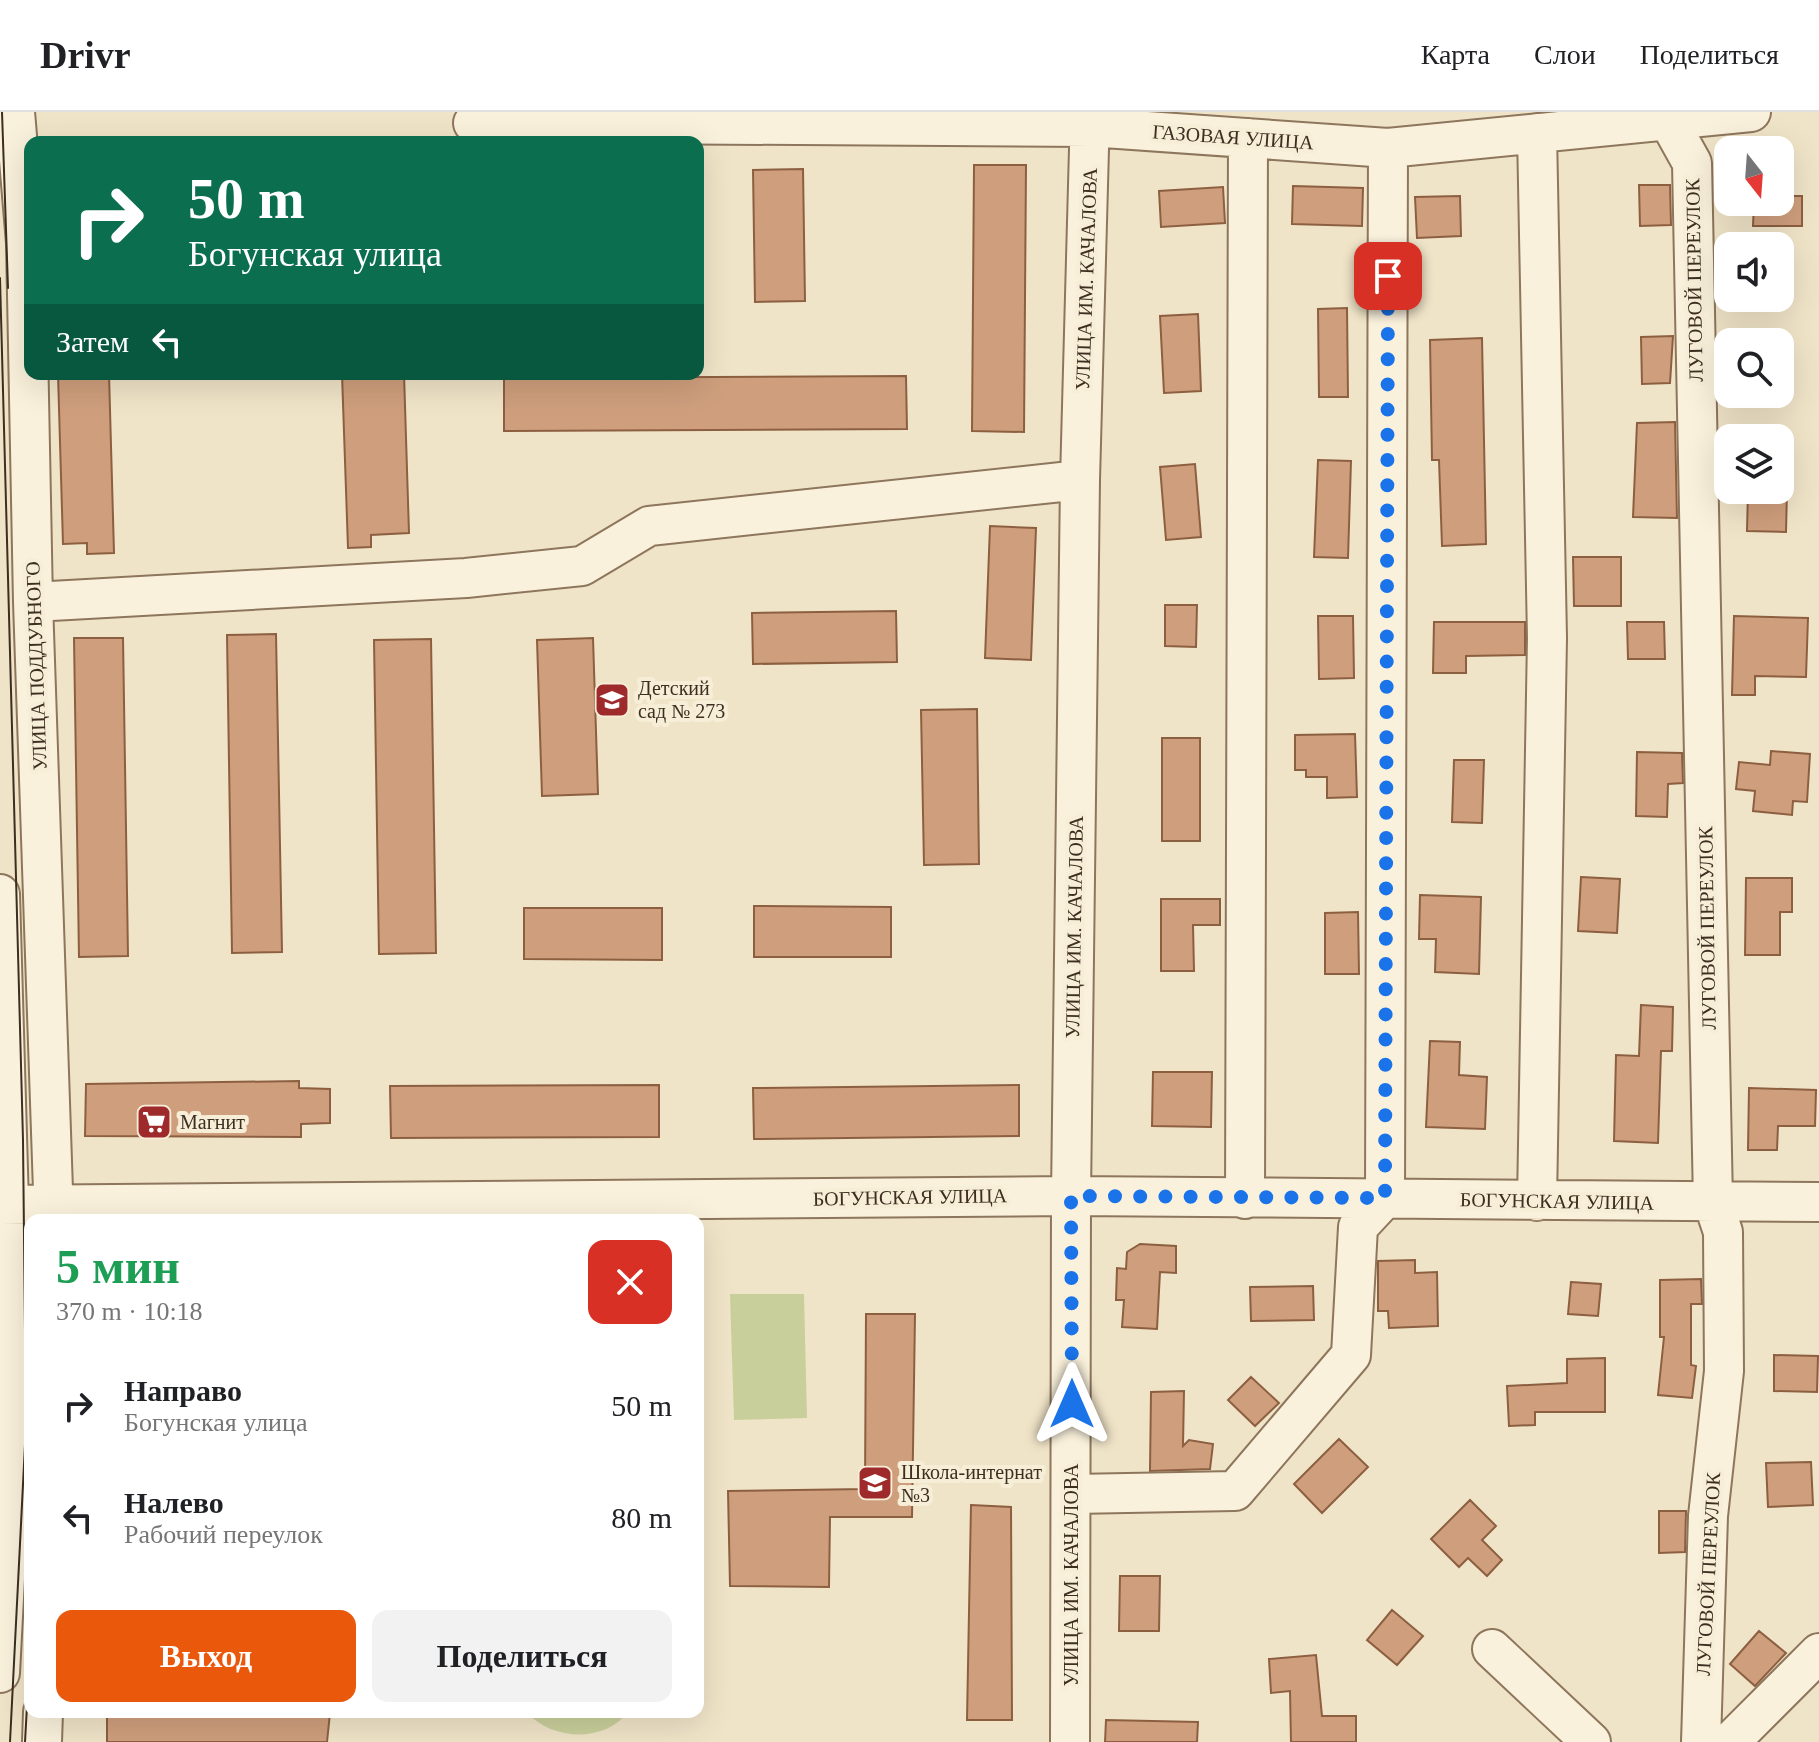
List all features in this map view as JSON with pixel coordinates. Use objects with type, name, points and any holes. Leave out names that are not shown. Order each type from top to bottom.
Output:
[{"type":"street","name":"УЛИЦА ПОДДУБНОГО","points":[[15,112],[24,219]]},
{"type":"street","name":"ГАЗОВАЯ УЛИЦА","points":[[473,123],[1090,120],[1248,138],[1388,148],[1751,112]]},
{"type":"street","name":"ЛУГОВОЙ ПЕРЕУЛОК","points":[[1667,118],[1692,163],[1713,1202],[1723,1232],[1724,1371],[1708,1516],[1701,1742]]},
{"type":"street","name":"УЛИЦА ИМ. КАЧАЛОВА","points":[[1070,1742],[1073,1494],[1071,1196],[1080,480],[1090,120]]},
{"type":"street","points":[[1537,133],[1547,638],[1537,1201]]},
{"type":"street","points":[[1245,1199],[1248,138]]},
{"type":"street","points":[[1073,1494],[1235,1491],[1351,1355],[1358,1227],[1385,1198],[1388,148]]},
{"type":"street","name":"УЛИЦА ПОДДУБНОГО","points":[[29,380],[33,602],[54,1213]]},
{"type":"street","points":[[33,602],[466,578],[582,566],[649,526],[1080,480]]},
{"type":"street","points":[[0,894],[11,1465],[0,1673]]},
{"type":"street","name":"БОГУНСКАЯ УЛИЦА","points":[[4,1205],[54,1213],[1071,1196],[1819,1202]]},
{"type":"street","points":[[1492,1649],[1591,1742]]},
{"type":"street","points":[[1730,1742],[1819,1653]]},
{"type":"street","points":[[42,1742],[43,1718]]},
{"type":"green space","points":[[730,1294],[804,1294],[807,1418],[734,1420]]},
{"type":"green space","points":[[533,1718],[622,1718],[606,1729],[579,1734],[551,1729]]},
{"type":"building","points":[[974,165],[1026,165],[1024,432],[972,431]]},
{"type":"building","points":[[803,169],[805,301],[755,302],[753,170]]},
{"type":"building","points":[[1639,185],[1670,185],[1671,225],[1640,226]]},
{"type":"building","points":[[1293,186],[1363,188],[1362,226],[1292,224]]},
{"type":"building","points":[[1223,187],[1225,223],[1161,227],[1159,191]]},
{"type":"building","points":[[1460,196],[1461,236],[1417,238],[1415,197]]},
{"type":"building","points":[[1794,196],[1802,196],[1802,226],[1753,226],[1753,216],[1794,216]]},
{"type":"building","points":[[1347,308],[1348,397],[1319,397],[1318,309]]},
{"type":"building","points":[[1198,314],[1201,391],[1164,393],[1160,316]]},
{"type":"building","points":[[1673,336],[1670,383],[1642,384],[1641,337]]},
{"type":"building","points":[[1482,338],[1486,544],[1442,546],[1439,460],[1432,460],[1430,340]]},
{"type":"building","points":[[906,376],[907,429],[504,431],[504,380],[704,380],[704,377]]},
{"type":"building","points":[[58,380],[109,380],[114,553],[87,554],[87,543],[63,544]]},
{"type":"building","points":[[342,380],[404,380],[409,533],[371,535],[371,547],[348,548]]},
{"type":"building","points":[[1675,422],[1677,518],[1633,517],[1637,423]]},
{"type":"building","points":[[1318,460],[1351,461],[1348,558],[1314,557]]},
{"type":"building","points":[[1195,464],[1201,537],[1166,540],[1160,467]]},
{"type":"building","points":[[1748,504],[1787,504],[1786,532],[1747,531]]},
{"type":"building","points":[[990,526],[1036,528],[1031,660],[985,658]]},
{"type":"building","points":[[1573,557],[1621,557],[1621,606],[1574,606]]},
{"type":"building","points":[[1165,605],[1197,605],[1196,647],[1165,646]]},
{"type":"building","points":[[896,611],[897,662],[753,664],[752,613]]},
{"type":"building","points":[[1318,616],[1353,616],[1354,678],[1319,679]]},
{"type":"building","points":[[1734,616],[1808,618],[1806,677],[1755,676],[1755,695],[1732,695]]},
{"type":"building","points":[[1434,622],[1525,622],[1525,655],[1466,656],[1466,673],[1433,673]]},
{"type":"building","points":[[1627,622],[1664,622],[1665,659],[1628,659]]},
{"type":"building","points":[[276,634],[282,952],[232,953],[227,635]]},
{"type":"building","points":[[74,638],[123,638],[128,956],[79,957]]},
{"type":"building","points":[[593,638],[598,794],[542,796],[537,640]]},
{"type":"building","points":[[431,639],[436,953],[379,954],[374,640]]},
{"type":"building","points":[[977,709],[979,864],[924,865],[921,710]]},
{"type":"building","points":[[1355,734],[1357,797],[1327,798],[1327,777],[1306,777],[1306,770],[1295,770],[1295,735]]},
{"type":"building","points":[[1162,738],[1200,738],[1200,841],[1162,841]]},
{"type":"building","points":[[1771,751],[1810,754],[1807,802],[1793,801],[1792,815],[1753,811],[1755,791],[1736,789],[1739,762],[1770,765]]},
{"type":"building","points":[[1637,752],[1682,753],[1683,783],[1668,784],[1667,817],[1636,816]]},
{"type":"building","points":[[1454,760],[1484,760],[1482,823],[1452,822]]},
{"type":"building","points":[[1581,877],[1620,879],[1617,933],[1578,931]]},
{"type":"building","points":[[1746,878],[1792,878],[1792,912],[1780,912],[1780,955],[1745,955]]},
{"type":"building","points":[[1420,895],[1481,897],[1479,974],[1435,972],[1436,939],[1419,939]]},
{"type":"building","points":[[1161,899],[1220,899],[1220,925],[1193,925],[1194,971],[1161,971]]},
{"type":"building","points":[[754,906],[891,907],[891,957],[754,957]]},
{"type":"building","points":[[524,908],[662,908],[662,960],[524,959]]},
{"type":"building","points":[[1358,912],[1359,974],[1325,974],[1325,913]]},
{"type":"building","points":[[1641,1005],[1673,1007],[1672,1051],[1661,1051],[1658,1143],[1614,1141],[1616,1055],[1639,1056]]},
{"type":"building","points":[[1430,1041],[1460,1042],[1459,1075],[1487,1077],[1485,1129],[1426,1127]]},
{"type":"building","points":[[1153,1072],[1212,1072],[1211,1127],[1152,1126]]},
{"type":"building","points":[[299,1081],[299,1088],[330,1089],[330,1123],[301,1124],[301,1137],[85,1136],[86,1084]]},
{"type":"building","points":[[659,1085],[659,1137],[391,1138],[390,1086]]},
{"type":"building","points":[[1019,1085],[1019,1136],[754,1139],[753,1088]]},
{"type":"building","points":[[1749,1088],[1816,1090],[1815,1126],[1778,1126],[1777,1150],[1748,1150]]},
{"type":"building","points":[[1140,1244],[1176,1246],[1176,1273],[1160,1272],[1157,1329],[1122,1327],[1124,1300],[1116,1300],[1117,1268],[1126,1269],[1127,1252]]},
{"type":"building","points":[[1415,1260],[1415,1273],[1437,1272],[1438,1326],[1389,1328],[1388,1311],[1378,1311],[1378,1261]]},
{"type":"building","points":[[1701,1279],[1702,1304],[1691,1304],[1691,1365],[1696,1366],[1692,1398],[1658,1395],[1664,1337],[1660,1337],[1660,1280]]},
{"type":"building","points":[[1571,1282],[1601,1284],[1598,1316],[1568,1314]]},
{"type":"building","points":[[1313,1286],[1314,1320],[1251,1321],[1250,1287]]},
{"type":"building","points":[[866,1314],[915,1314],[912,1517],[830,1517],[829,1587],[730,1586],[728,1491],[865,1489]]},
{"type":"building","points":[[1774,1355],[1818,1356],[1817,1392],[1774,1391]]},
{"type":"building","points":[[1605,1358],[1605,1412],[1535,1412],[1535,1425],[1509,1426],[1507,1386],[1567,1383],[1567,1359]]},
{"type":"building","points":[[1251,1377],[1279,1403],[1255,1426],[1228,1400]]},
{"type":"building","points":[[1184,1391],[1183,1446],[1189,1440],[1213,1444],[1210,1469],[1150,1471],[1151,1392]]},
{"type":"building","points":[[1339,1439],[1368,1467],[1322,1513],[1294,1484]]},
{"type":"building","points":[[1811,1462],[1813,1505],[1768,1507],[1766,1463]]},
{"type":"building","points":[[1470,1500],[1496,1526],[1482,1540],[1502,1560],[1487,1576],[1468,1558],[1459,1567],[1431,1539]]},
{"type":"building","points":[[971,1505],[1011,1507],[1012,1720],[967,1720]]},
{"type":"building","points":[[1659,1511],[1686,1511],[1685,1552],[1659,1553]]},
{"type":"building","points":[[1120,1576],[1160,1576],[1159,1631],[1119,1631]]},
{"type":"building","points":[[1392,1610],[1423,1636],[1397,1665],[1367,1640]]},
{"type":"building","points":[[1759,1631],[1786,1653],[1755,1686],[1730,1664]]},
{"type":"building","points":[[1316,1655],[1322,1716],[1356,1716],[1356,1742],[1291,1742],[1290,1691],[1271,1693],[1269,1659]]},
{"type":"building","points":[[107,1718],[329,1718],[327,1742],[107,1742]]},
{"type":"building","points":[[1106,1720],[1198,1722],[1197,1742],[1105,1742]]},
{"type":"tram line","points":[[2,112],[8,288]]},
{"type":"tram line","points":[[0,278],[24,1235]]},
{"type":"tram line","points":[[10,1742],[24,1465]]},
{"type":"tram line","points":[[25,1742],[26,1718]]},
{"type":"place","name":"Детский сад № 273","points":[[612,700]]},
{"type":"place","name":"Магнит","points":[[154,1122]]},
{"type":"place","name":"Школа-интернат №3","points":[[875,1483]]},
{"type":"route","points":[[1072,1404],[1071,1196],[1385,1198],[1388,276]]}]
